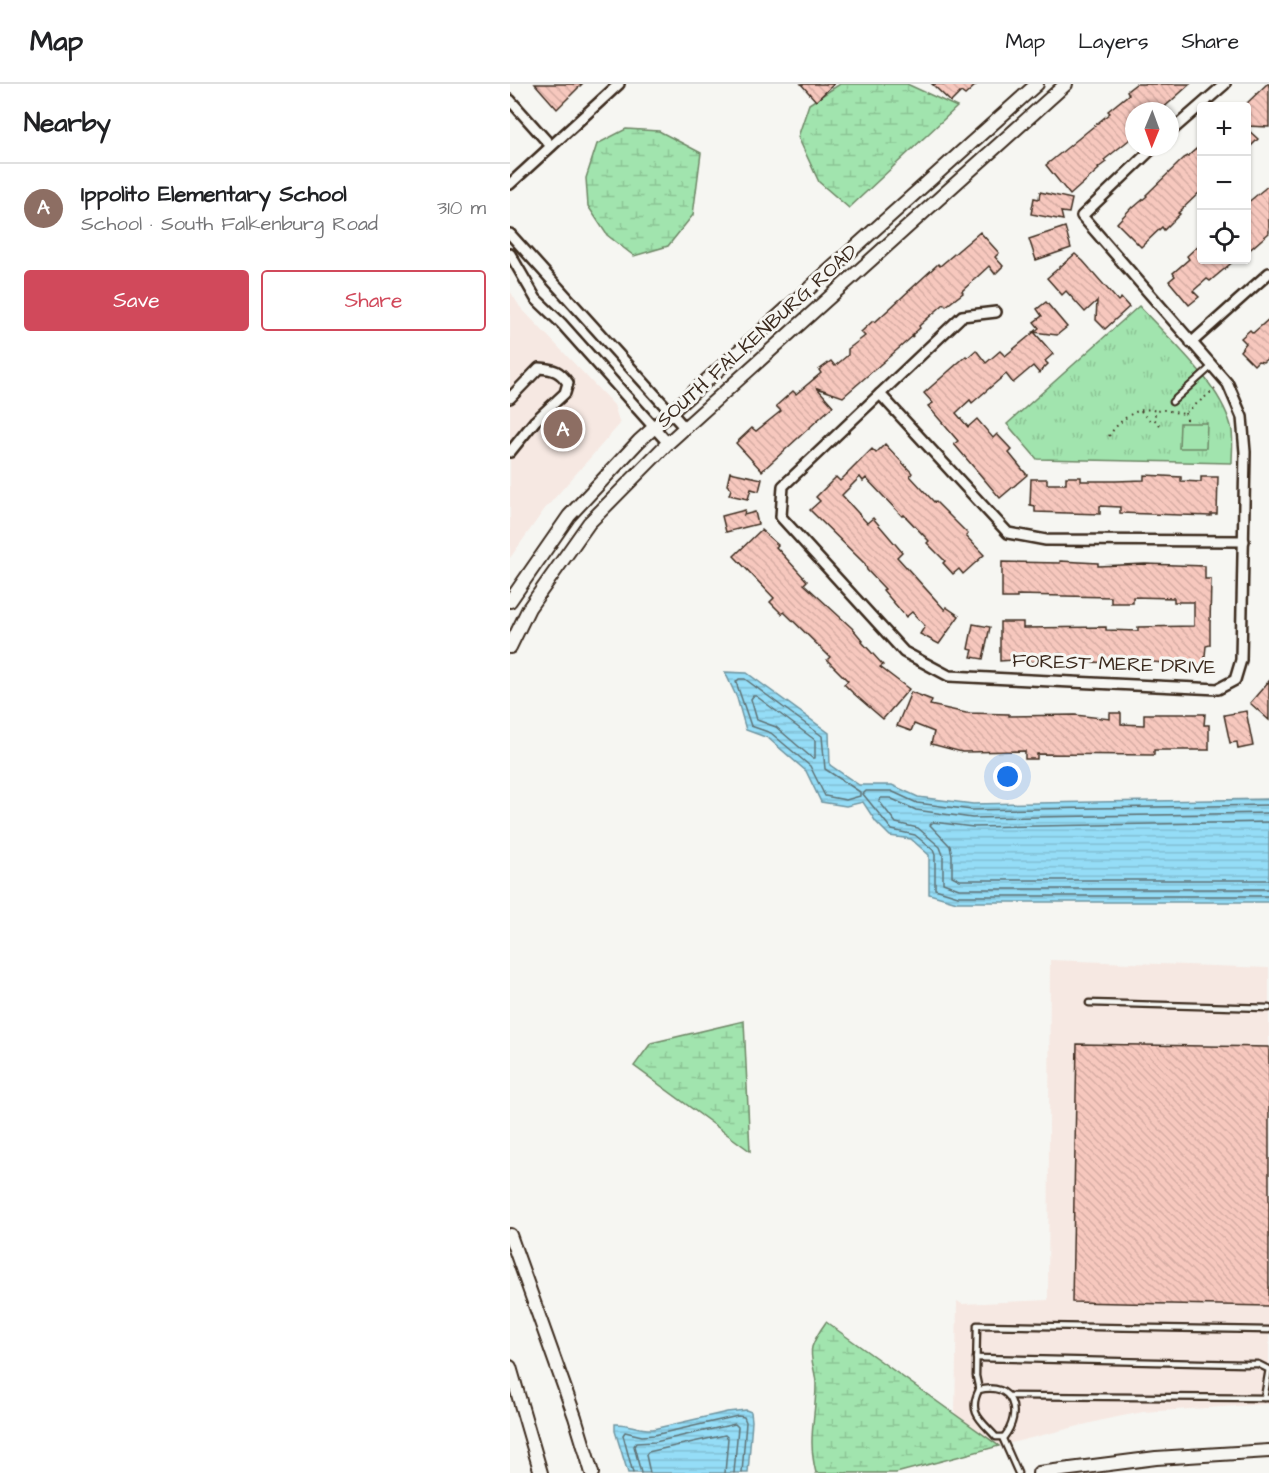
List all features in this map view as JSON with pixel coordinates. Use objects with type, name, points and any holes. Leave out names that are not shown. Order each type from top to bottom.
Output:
[{"type":"street","points":[[510,184],[620,84]]},
{"type":"street","name":"SOUTH FALKENBURG ROAD","points":[[510,601],[569,516],[654,428],[1037,84]]},
{"type":"street","name":"SOUTH FALKENBURG ROAD","points":[[510,647],[529,608],[589,523],[668,443],[1066,84]]},
{"type":"street","points":[[1179,124],[1225,84]]},
{"type":"street","points":[[510,100],[551,146]]},
{"type":"street","name":"FOREST MERE DRIVE","points":[[996,312],[962,316],[783,486],[781,517],[904,652],[949,676],[1218,689],[1235,680],[1241,660],[1245,452],[1242,417],[1228,384],[1082,216],[1145,156]]},
{"type":"street","points":[[510,234],[684,427]]},
{"type":"street","points":[[510,254],[536,299],[561,323],[668,443]]},
{"type":"street","points":[[1191,343],[1269,273]]},
{"type":"street","points":[[510,398],[539,368],[561,372],[568,383],[565,393],[536,421],[510,452]]},
{"type":"street","points":[[880,394],[1008,533],[1046,540],[1244,541]]},
{"type":"street","points":[[510,1235],[575,1417],[592,1473]]},
{"type":"street","points":[[510,1367],[542,1473]]},
{"type":"street","points":[[1040,1473],[1156,1458],[1269,1450]]},
{"type":"lane","points":[[1172,402],[1212,366]]},
{"type":"lane","points":[[1089,1003],[1269,1008]]},
{"type":"lane","points":[[1002,1437],[996,1437],[977,1416],[974,1401],[979,1390],[976,1376],[977,1325],[1269,1330]]},
{"type":"lane","points":[[976,1358],[1258,1364],[1268,1369],[1267,1398],[1009,1396]]},
{"type":"lane","points":[[979,1390],[990,1388],[1003,1390],[1009,1396],[1015,1414],[1012,1425],[1002,1437]]},
{"type":"lane","points":[[1002,1437],[1018,1473]]},
{"type":"path","points":[[1109,436],[1126,417],[1141,411],[1152,409],[1185,414],[1215,389]]},
{"type":"path","points":[[1141,411],[1149,420]]},
{"type":"path","points":[[1154,419],[1156,411]]},
{"type":"path","points":[[1185,414],[1188,423]]},
{"type":"path","points":[[1149,420],[1154,419]]},
{"type":"path","points":[[1154,419],[1160,425]]},
{"type":"path","points":[[1147,427],[1149,420]]},
{"type":"shaded area","points":[[510,291],[520,307],[614,405],[620,424],[544,510],[510,558]]},
{"type":"shaded area","points":[[1050,960],[1269,968],[1269,1404],[1143,1412],[999,1446],[955,1415],[957,1301],[962,1304],[1048,1300]]},
{"type":"green space","points":[[840,84],[907,84],[957,107],[849,208],[819,182],[798,137],[809,104]]},
{"type":"green space","points":[[626,129],[659,131],[701,153],[693,215],[668,246],[634,256],[607,235],[588,206],[586,178],[597,144]]},
{"type":"green space","points":[[1139,306],[1192,362],[1216,393],[1231,426],[1232,463],[1037,459],[1007,424]]},
{"type":"green space","points":[[1180,423],[1207,423],[1206,448],[1179,448]]},
{"type":"green space","points":[[744,1021],[750,1151],[634,1066],[651,1043]]},
{"type":"green space","points":[[826,1322],[999,1446],[896,1473],[816,1473],[812,1438],[816,1384],[811,1351]]},
{"type":"water","points":[[725,672],[747,673],[829,733],[830,765],[859,785],[892,785],[918,797],[973,804],[1269,799],[1269,902],[957,902],[929,894],[929,855],[911,839],[890,836],[876,822],[863,802],[846,806],[821,802],[806,771],[768,738],[746,730],[737,698]]},
{"type":"water","points":[[746,1410],[751,1412],[752,1421],[748,1473],[628,1473],[615,1424],[653,1429],[727,1412]]},
{"type":"building","points":[[535,84],[582,84],[557,109]]},
{"type":"building","points":[[801,84],[834,84],[816,101]]},
{"type":"building","points":[[932,84],[977,84],[965,95],[961,92],[951,102]]},
{"type":"building","points":[[1136,84],[1190,84],[1170,102],[1125,102],[1125,143],[1104,160],[1106,162],[1070,195],[1046,165],[1110,113],[1108,111],[1129,94],[1127,91]]},
{"type":"building","points":[[1269,84],[1269,127],[1251,126],[1251,102],[1248,102]]},
{"type":"building","points":[[1251,133],[1258,139],[1251,146]]},
{"type":"building","points":[[1197,148],[1197,195],[1164,230],[1162,227],[1141,247],[1117,223]]},
{"type":"building","points":[[1269,185],[1269,233],[1251,249],[1251,210],[1251,200]]},
{"type":"building","points":[[1040,192],[1072,199],[1069,213],[1061,212],[1063,220],[1031,214],[1034,198],[1039,199]]},
{"type":"building","points":[[1065,227],[1071,248],[1036,260],[1029,239]]},
{"type":"building","points":[[980,232],[999,253],[995,257],[1003,266],[995,274],[989,266],[962,291],[963,293],[946,306],[944,304],[919,326],[920,328],[913,336],[843,397],[817,388],[833,406],[762,471],[736,443],[752,428],[756,431],[781,411],[776,406],[793,391],[796,394],[821,373],[819,370],[831,361],[835,366],[848,355],[848,349],[865,336],[861,332],[938,264],[940,266]]},
{"type":"building","points":[[1197,247],[1197,264],[1230,264],[1210,281],[1207,279],[1193,291],[1199,297],[1189,305],[1169,281],[1175,276],[1173,273],[1189,259],[1187,256]]},
{"type":"building","points":[[1075,254],[1118,301],[1121,298],[1129,307],[1105,329],[1096,320],[1097,301],[1085,312],[1066,291],[1062,295],[1047,278]]},
{"type":"building","points":[[1046,302],[1067,327],[1057,335],[1034,332],[1039,328],[1034,322],[1042,316],[1037,309]]},
{"type":"building","points":[[1269,319],[1269,357],[1254,365],[1240,351],[1246,343],[1241,338],[1250,330],[1253,333]]},
{"type":"building","points":[[1034,332],[1053,354],[1045,361],[1048,364],[1039,373],[1033,366],[1013,383],[1006,374],[972,403],[970,400],[956,413],[968,427],[977,419],[993,438],[997,434],[1012,450],[1009,453],[1027,475],[1000,498],[954,444],[958,441],[928,406],[933,403],[924,393],[976,350],[986,363],[1000,351],[1005,356]]},
{"type":"building","points":[[885,444],[912,473],[910,476],[968,534],[966,536],[984,555],[963,574],[959,569],[953,574],[943,563],[945,561],[927,543],[929,541],[866,478],[863,481],[860,477],[842,495],[867,523],[873,518],[902,552],[897,557],[945,610],[946,607],[959,616],[939,644],[920,634],[925,626],[912,612],[906,617],[867,570],[865,564],[810,510],[820,501],[816,497],[836,477],[840,481],[872,449],[876,453]]},
{"type":"building","points":[[730,472],[762,479],[759,491],[751,489],[748,499],[729,495],[731,489],[727,485]]},
{"type":"building","points":[[1144,475],[1181,477],[1181,481],[1201,482],[1201,477],[1218,477],[1217,514],[1211,514],[1211,516],[1120,513],[1120,507],[1100,506],[1100,514],[1035,512],[1035,506],[1030,505],[1031,479],[1047,479],[1047,484],[1066,484],[1066,477],[1081,477],[1081,481],[1116,481],[1144,480]]},
{"type":"building","points":[[745,510],[744,515],[755,512],[758,524],[726,532],[722,516]]},
{"type":"building","points":[[761,530],[778,545],[776,547],[807,581],[804,584],[852,628],[883,665],[880,667],[909,689],[883,719],[844,684],[848,681],[827,660],[830,657],[784,612],[782,614],[770,602],[774,598],[734,556]]},
{"type":"building","points":[[1060,561],[1098,563],[1098,566],[1145,564],[1205,566],[1205,579],[1211,579],[1210,645],[1206,646],[1204,666],[1139,661],[1084,662],[1084,660],[1063,660],[1063,654],[1041,654],[1041,662],[1029,662],[1029,659],[1000,661],[1000,622],[1023,622],[1023,628],[1106,627],[1106,630],[1138,631],[1138,627],[1194,626],[1194,602],[1174,602],[1174,598],[1133,597],[1133,603],[1111,603],[1111,597],[1017,595],[1017,598],[1002,598],[1002,562],[1060,563]]},
{"type":"building","points":[[973,624],[990,627],[983,659],[971,657],[973,650],[968,649]]},
{"type":"building","points":[[1269,681],[1269,720],[1250,703]]},
{"type":"building","points":[[911,692],[932,700],[930,705],[966,713],[1009,714],[1009,716],[1075,715],[1110,719],[1110,713],[1121,713],[1121,724],[1144,725],[1144,714],[1205,714],[1204,725],[1209,725],[1209,750],[1154,750],[1154,755],[1037,754],[1037,759],[1025,759],[1025,751],[962,752],[931,744],[934,732],[914,724],[911,731],[897,726]]},
{"type":"building","points":[[1246,711],[1253,746],[1238,749],[1237,742],[1230,743],[1224,715]]},
{"type":"building","points":[[1077,1044],[1269,1047],[1269,1306],[1072,1302]]},
{"type":"place","name":"Ippolito Elementary School","points":[[563,429]]}]
